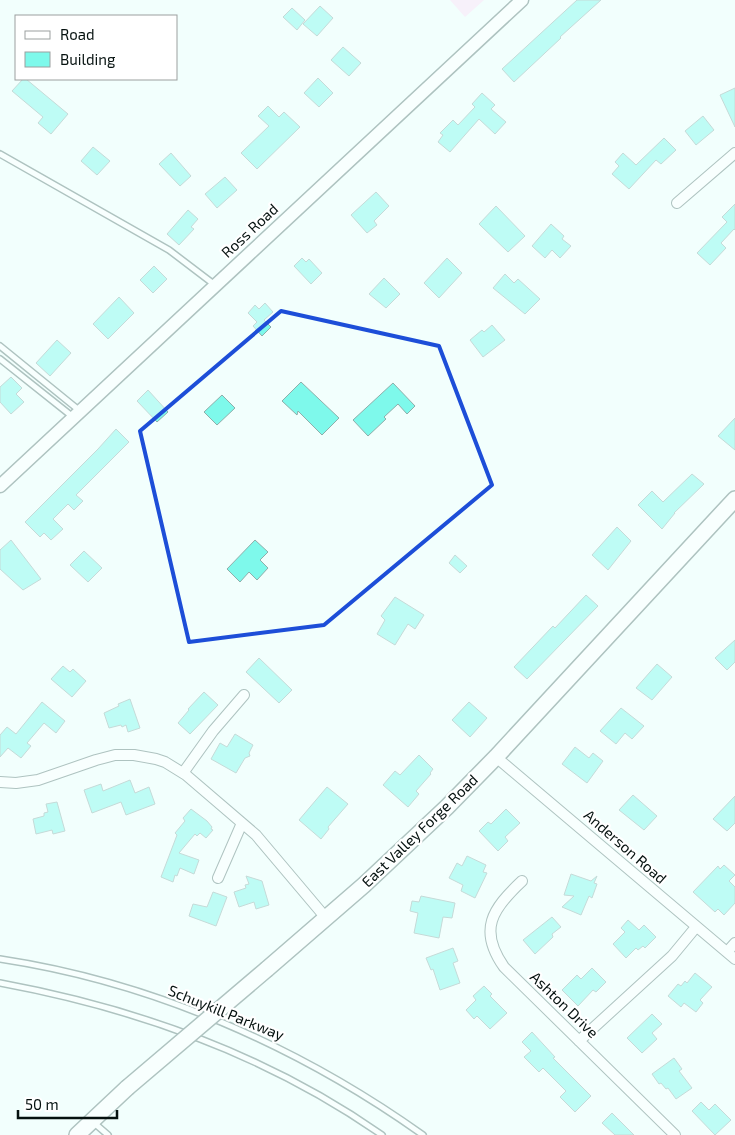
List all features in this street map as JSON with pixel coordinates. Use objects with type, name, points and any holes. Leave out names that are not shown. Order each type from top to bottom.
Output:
[{"type":"main road","name":"East Valley Forge Road","points":[[77,1135],[128,1088],[326,918],[406,846],[496,756],[734,501]]},
{"type":"street","name":"Ross Road","points":[[0,486],[522,0]]},
{"type":"street","points":[[677,203],[735,154]]},
{"type":"street","points":[[182,773],[213,731],[244,695]]},
{"type":"street","points":[[0,782],[16,783],[38,780],[115,755],[156,759],[182,773],[256,835],[326,918]]},
{"type":"street","name":"Anderson Road","points":[[496,756],[731,956]]},
{"type":"street","points":[[218,878],[242,824]]},
{"type":"street","name":"Ashton Drive","points":[[522,881],[505,896],[497,908],[491,923],[490,938],[494,954],[504,967],[675,1135]]},
{"type":"street","points":[[580,1042],[672,956],[696,927]]},
{"type":"street","points":[[731,956],[735,944]]},
{"type":"lane","points":[[0,154],[168,250],[216,285]]},
{"type":"lane","points":[[0,346],[77,414]]},
{"type":"lane","points":[[0,359],[77,414]]},
{"type":"lane","name":"Schuykill Parkway","points":[[0,958],[92,978],[175,1004],[216,1020],[269,1043],[314,1066],[378,1104],[423,1135]]},
{"type":"lane","points":[[0,983],[42,991],[124,1012],[206,1042],[280,1075],[345,1111],[382,1135]]},
{"type":"lane","points":[[91,1121],[108,1135]]},
{"type":"highlighted area","points":[[281,311],[439,346],[492,485],[324,625],[189,642],[140,431]]},
{"type":"shaded area","points":[[450,0],[484,0],[465,17]]},
{"type":"building","points":[[577,0],[601,0],[514,82],[502,69]]},
{"type":"building","points":[[320,6],[333,18],[317,36],[303,24]]},
{"type":"building","points":[[292,8],[305,20],[297,30],[283,17]]},
{"type":"building","points":[[343,47],[361,63],[349,76],[331,60]]},
{"type":"building","points":[[318,78],[333,93],[319,107],[304,93]]},
{"type":"building","points":[[22,80],[27,80],[68,114],[51,134],[38,123],[43,117],[12,91]]},
{"type":"building","points":[[735,88],[735,127],[720,95]]},
{"type":"building","points":[[482,93],[495,105],[491,109],[506,122],[495,134],[479,119],[450,152],[438,142],[443,135],[440,133],[453,120],[458,125],[475,107],[472,104]]},
{"type":"building","points":[[268,106],[279,117],[284,112],[300,127],[257,169],[241,153],[269,126],[258,116]]},
{"type":"building","points":[[703,116],[714,130],[696,145],[685,131]]},
{"type":"building","points":[[664,138],[676,150],[661,164],[656,160],[629,189],[612,174],[619,166],[615,162],[623,153],[636,165]]},
{"type":"building","points":[[93,147],[110,161],[97,175],[81,161]]},
{"type":"building","points":[[171,153],[191,176],[180,186],[159,164]]},
{"type":"building","points":[[225,177],[237,190],[217,208],[205,194]]},
{"type":"building","points":[[376,192],[389,206],[374,221],[377,225],[367,233],[351,215]]},
{"type":"building","points":[[735,204],[735,230],[721,243],[726,248],[710,265],[697,253],[727,222],[722,217]]},
{"type":"building","points":[[496,206],[525,236],[508,252],[479,224]]},
{"type":"building","points":[[188,210],[198,219],[191,227],[194,229],[179,245],[167,234]]},
{"type":"building","points":[[551,224],[564,236],[562,239],[571,246],[560,258],[552,250],[545,258],[532,246]]},
{"type":"building","points":[[302,258],[306,262],[309,259],[322,273],[311,284],[294,266]]},
{"type":"building","points":[[447,258],[462,273],[439,298],[424,283]]},
{"type":"building","points":[[154,266],[167,279],[153,293],[140,280]]},
{"type":"building","points":[[505,274],[514,283],[518,279],[540,299],[525,314],[493,288]]},
{"type":"building","points":[[384,278],[400,294],[386,308],[369,294]]},
{"type":"building","points":[[119,297],[134,313],[108,339],[93,324]]},
{"type":"building","points":[[265,303],[273,312],[264,320],[271,327],[262,336],[253,326],[257,322],[248,313],[255,305],[259,309]]},
{"type":"building","points":[[492,325],[505,340],[483,357],[470,340],[482,330],[484,332]]},
{"type":"building","points":[[57,340],[71,353],[50,376],[36,363]]},
{"type":"building","points":[[11,377],[22,388],[16,394],[24,402],[11,414],[0,402],[0,387]]},
{"type":"building","points":[[301,382],[339,418],[322,435],[298,411],[297,415],[282,401]]},
{"type":"building","points":[[393,383],[415,406],[407,414],[398,404],[384,417],[386,419],[368,436],[353,420]]},
{"type":"building","points":[[148,390],[168,412],[157,422],[137,401]]},
{"type":"building","points":[[222,395],[235,408],[217,425],[204,412]]},
{"type":"building","points":[[735,418],[735,450],[718,436]]},
{"type":"building","points":[[116,429],[129,442],[76,495],[83,501],[74,510],[68,504],[53,519],[63,529],[51,540],[44,533],[40,537],[25,522]]},
{"type":"building","points":[[692,474],[704,484],[674,513],[662,529],[638,505],[652,491],[663,502]]},
{"type":"building","points":[[617,527],[631,541],[608,570],[592,555]]},
{"type":"building","points":[[11,540],[41,579],[23,590],[0,569],[0,550]]},
{"type":"building","points":[[255,540],[268,552],[260,560],[268,568],[257,580],[249,572],[240,582],[227,569]]},
{"type":"building","points":[[84,551],[102,568],[88,582],[70,565]]},
{"type":"building","points":[[455,555],[467,566],[460,573],[449,563]]},
{"type":"building","points":[[586,595],[598,606],[527,679],[514,667]]},
{"type":"building","points":[[395,597],[424,615],[415,629],[408,624],[395,645],[377,634],[385,620],[381,616]]},
{"type":"building","points":[[735,640],[735,662],[727,670],[715,658]]},
{"type":"building","points":[[259,658],[292,690],[279,703],[246,672]]},
{"type":"building","points":[[657,664],[672,677],[652,700],[636,688]]},
{"type":"building","points":[[63,666],[70,672],[73,669],[86,681],[72,697],[51,679]]},
{"type":"building","points":[[204,692],[218,705],[190,734],[178,723]]},
{"type":"building","points":[[130,699],[140,728],[128,732],[126,725],[109,728],[104,713]]},
{"type":"building","points":[[42,702],[65,721],[56,733],[44,723],[27,743],[31,746],[21,758],[8,748],[0,757],[0,735],[7,727],[16,734]]},
{"type":"building","points":[[469,702],[487,718],[470,737],[452,720]]},
{"type":"building","points":[[621,708],[644,726],[632,739],[625,733],[616,744],[600,731]]},
{"type":"building","points":[[235,734],[253,745],[249,753],[250,756],[245,758],[236,773],[211,759],[220,743],[227,747]]},
{"type":"building","points":[[575,747],[589,758],[593,753],[603,761],[587,783],[562,764]]},
{"type":"building","points":[[419,755],[433,769],[416,791],[419,794],[408,807],[383,785],[395,771],[400,775]]},
{"type":"building","points":[[130,780],[135,793],[149,787],[155,804],[126,815],[121,802],[92,813],[84,790],[101,784],[103,791]]},
{"type":"building","points":[[327,787],[348,804],[328,827],[329,829],[321,839],[299,820]]},
{"type":"building","points":[[633,795],[657,816],[644,830],[619,810]]},
{"type":"building","points":[[735,796],[735,823],[727,831],[713,819]]},
{"type":"building","points":[[57,802],[65,831],[53,834],[52,830],[36,834],[33,819],[44,816],[44,813],[48,812],[46,804]]},
{"type":"building","points":[[191,809],[207,821],[213,830],[206,838],[200,833],[197,836],[195,834],[179,853],[199,860],[194,874],[180,868],[173,882],[161,877],[177,835],[175,833],[185,821],[183,818]]},
{"type":"building","points":[[506,809],[520,823],[505,837],[508,841],[498,851],[479,831],[488,822],[491,824]]},
{"type":"building","points":[[467,856],[486,865],[483,872],[487,873],[475,898],[461,891],[463,885],[449,878],[457,863],[462,866]]},
{"type":"building","points":[[724,865],[735,875],[729,881],[735,887],[735,903],[724,915],[718,909],[715,912],[693,892],[718,866],[720,869]]},
{"type":"building","points":[[571,874],[591,881],[597,876],[594,883],[597,884],[592,898],[589,896],[581,915],[562,907],[574,896],[564,895]]},
{"type":"building","points":[[246,876],[262,881],[269,905],[256,909],[254,902],[239,907],[234,892],[246,888],[245,885],[249,884]]},
{"type":"building","points":[[213,892],[227,897],[216,926],[189,916],[193,904],[207,907]]},
{"type":"building","points":[[421,896],[455,903],[452,918],[443,917],[439,938],[414,933],[418,913],[410,911],[412,901],[419,902]]},
{"type":"building","points":[[552,917],[561,927],[552,934],[553,937],[535,954],[523,940]]},
{"type":"building","points":[[628,920],[639,930],[644,925],[656,937],[645,948],[643,946],[638,950],[636,948],[626,958],[613,944],[625,932],[621,928]]},
{"type":"building","points":[[453,948],[458,961],[453,963],[460,983],[440,990],[433,969],[431,970],[426,958]]},
{"type":"building","points":[[592,968],[606,982],[596,992],[593,990],[578,1006],[562,990],[577,975],[581,979]]},
{"type":"building","points":[[695,973],[712,987],[700,1000],[703,1003],[696,1012],[684,1003],[681,1007],[668,996],[678,984],[681,986],[685,981],[687,983]]},
{"type":"building","points":[[484,986],[492,994],[490,996],[507,1013],[490,1029],[477,1016],[474,1019],[466,1010],[476,1000],[473,996]]},
{"type":"building","points":[[652,1014],[662,1024],[652,1033],[657,1039],[642,1053],[627,1038]]},
{"type":"building","points":[[532,1032],[555,1057],[553,1058],[591,1096],[575,1112],[560,1097],[566,1091],[543,1068],[539,1072],[524,1057],[531,1051],[522,1042]]},
{"type":"building","points":[[674,1058],[682,1069],[679,1071],[692,1088],[676,1099],[668,1088],[666,1089],[661,1083],[659,1084],[652,1074]]},
{"type":"building","points":[[701,1102],[709,1110],[715,1104],[731,1120],[715,1135],[692,1111]]},
{"type":"building","points":[[612,1113],[634,1135],[615,1135],[602,1123]]}]
